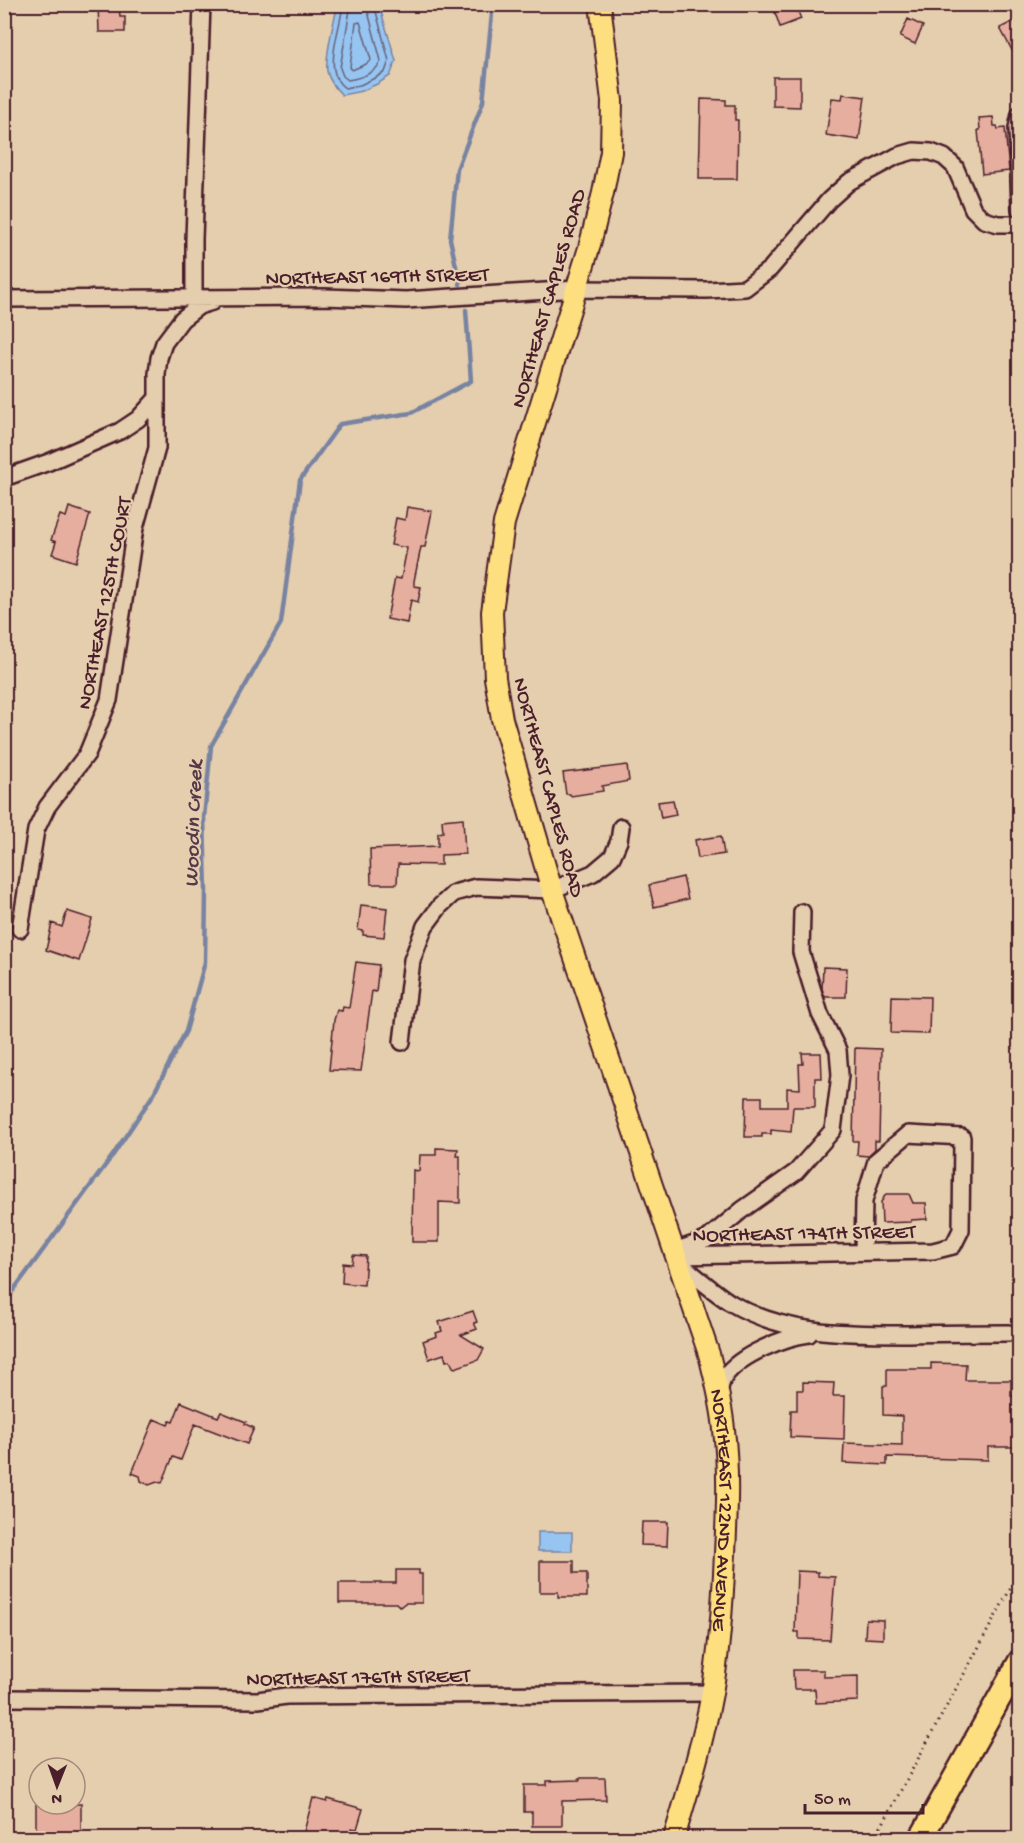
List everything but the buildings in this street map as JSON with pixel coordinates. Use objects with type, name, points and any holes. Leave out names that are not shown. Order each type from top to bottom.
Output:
[{"type":"highway","points":[[921,1839],[1020,1661]]},
{"type":"main road","name":"NORTHEAST CAPLES ROAD","points":[[600,4],[611,84],[611,152],[598,214],[577,289],[504,523],[492,612],[495,678],[502,719],[552,890],[676,1256]]},
{"type":"main road","name":"NORTHEAST 122ND AVENUE","points":[[674,1839],[698,1754],[712,1693],[724,1580],[728,1469],[719,1394],[709,1354],[676,1256]]},
{"type":"street","points":[[194,299],[202,4]]},
{"type":"street","points":[[1020,114],[1017,128],[1020,210]]},
{"type":"street","name":"NORTHEAST 169TH STREET","points":[[4,299],[325,297],[406,300],[577,289],[718,290],[745,288],[770,269],[829,200],[849,182],[897,156],[914,151],[932,152],[944,157],[955,167],[973,209],[984,220],[998,224],[1020,225]]},
{"type":"street","name":"NORTHEAST 125TH COURT","points":[[20,929],[36,830],[47,807],[87,754],[109,700],[135,528],[158,448],[157,374],[159,358],[164,343],[182,319],[199,306],[221,299]]},
{"type":"street","points":[[4,478],[49,462],[120,431],[138,419],[158,398]]},
{"type":"street","points":[[402,1042],[412,960],[425,926],[440,906],[454,893],[476,887],[552,890],[593,873],[612,857],[619,841],[621,827]]},
{"type":"street","points":[[802,912],[801,952],[820,1014],[838,1050],[840,1075],[833,1130],[796,1172],[742,1210],[706,1240],[676,1256],[709,1288],[732,1303],[759,1317],[790,1326],[821,1332],[851,1334],[1009,1333]]},
{"type":"street","name":"NORTHEAST 174TH STREET","points":[[676,1256],[933,1251],[953,1246],[961,1230],[962,1137],[908,1134],[876,1161],[864,1201],[863,1252]]},
{"type":"street","points":[[719,1394],[724,1377],[755,1353],[775,1342],[796,1335],[821,1332]]},
{"type":"street","name":"NORTHEAST 176TH STREET","points":[[4,1698],[258,1700],[286,1696],[712,1693]]},
{"type":"path","points":[[875,1839],[1020,1571]]},
{"type":"water","points":[[338,5],[379,5],[396,61],[390,76],[362,91],[342,95],[329,78],[327,71],[332,29]]},
{"type":"water","points":[[538,1532],[572,1532],[572,1551],[538,1551]]},
{"type":"waterway","name":"Woodin Creek","points":[[460,284],[450,239],[457,169],[483,102],[493,4]]},
{"type":"waterway","name":"Woodin Creek","points":[[4,1303],[113,1155],[153,1095],[186,1031],[205,962],[204,818],[211,746],[281,623],[300,480],[340,424],[411,413],[471,381],[466,310]]}]
